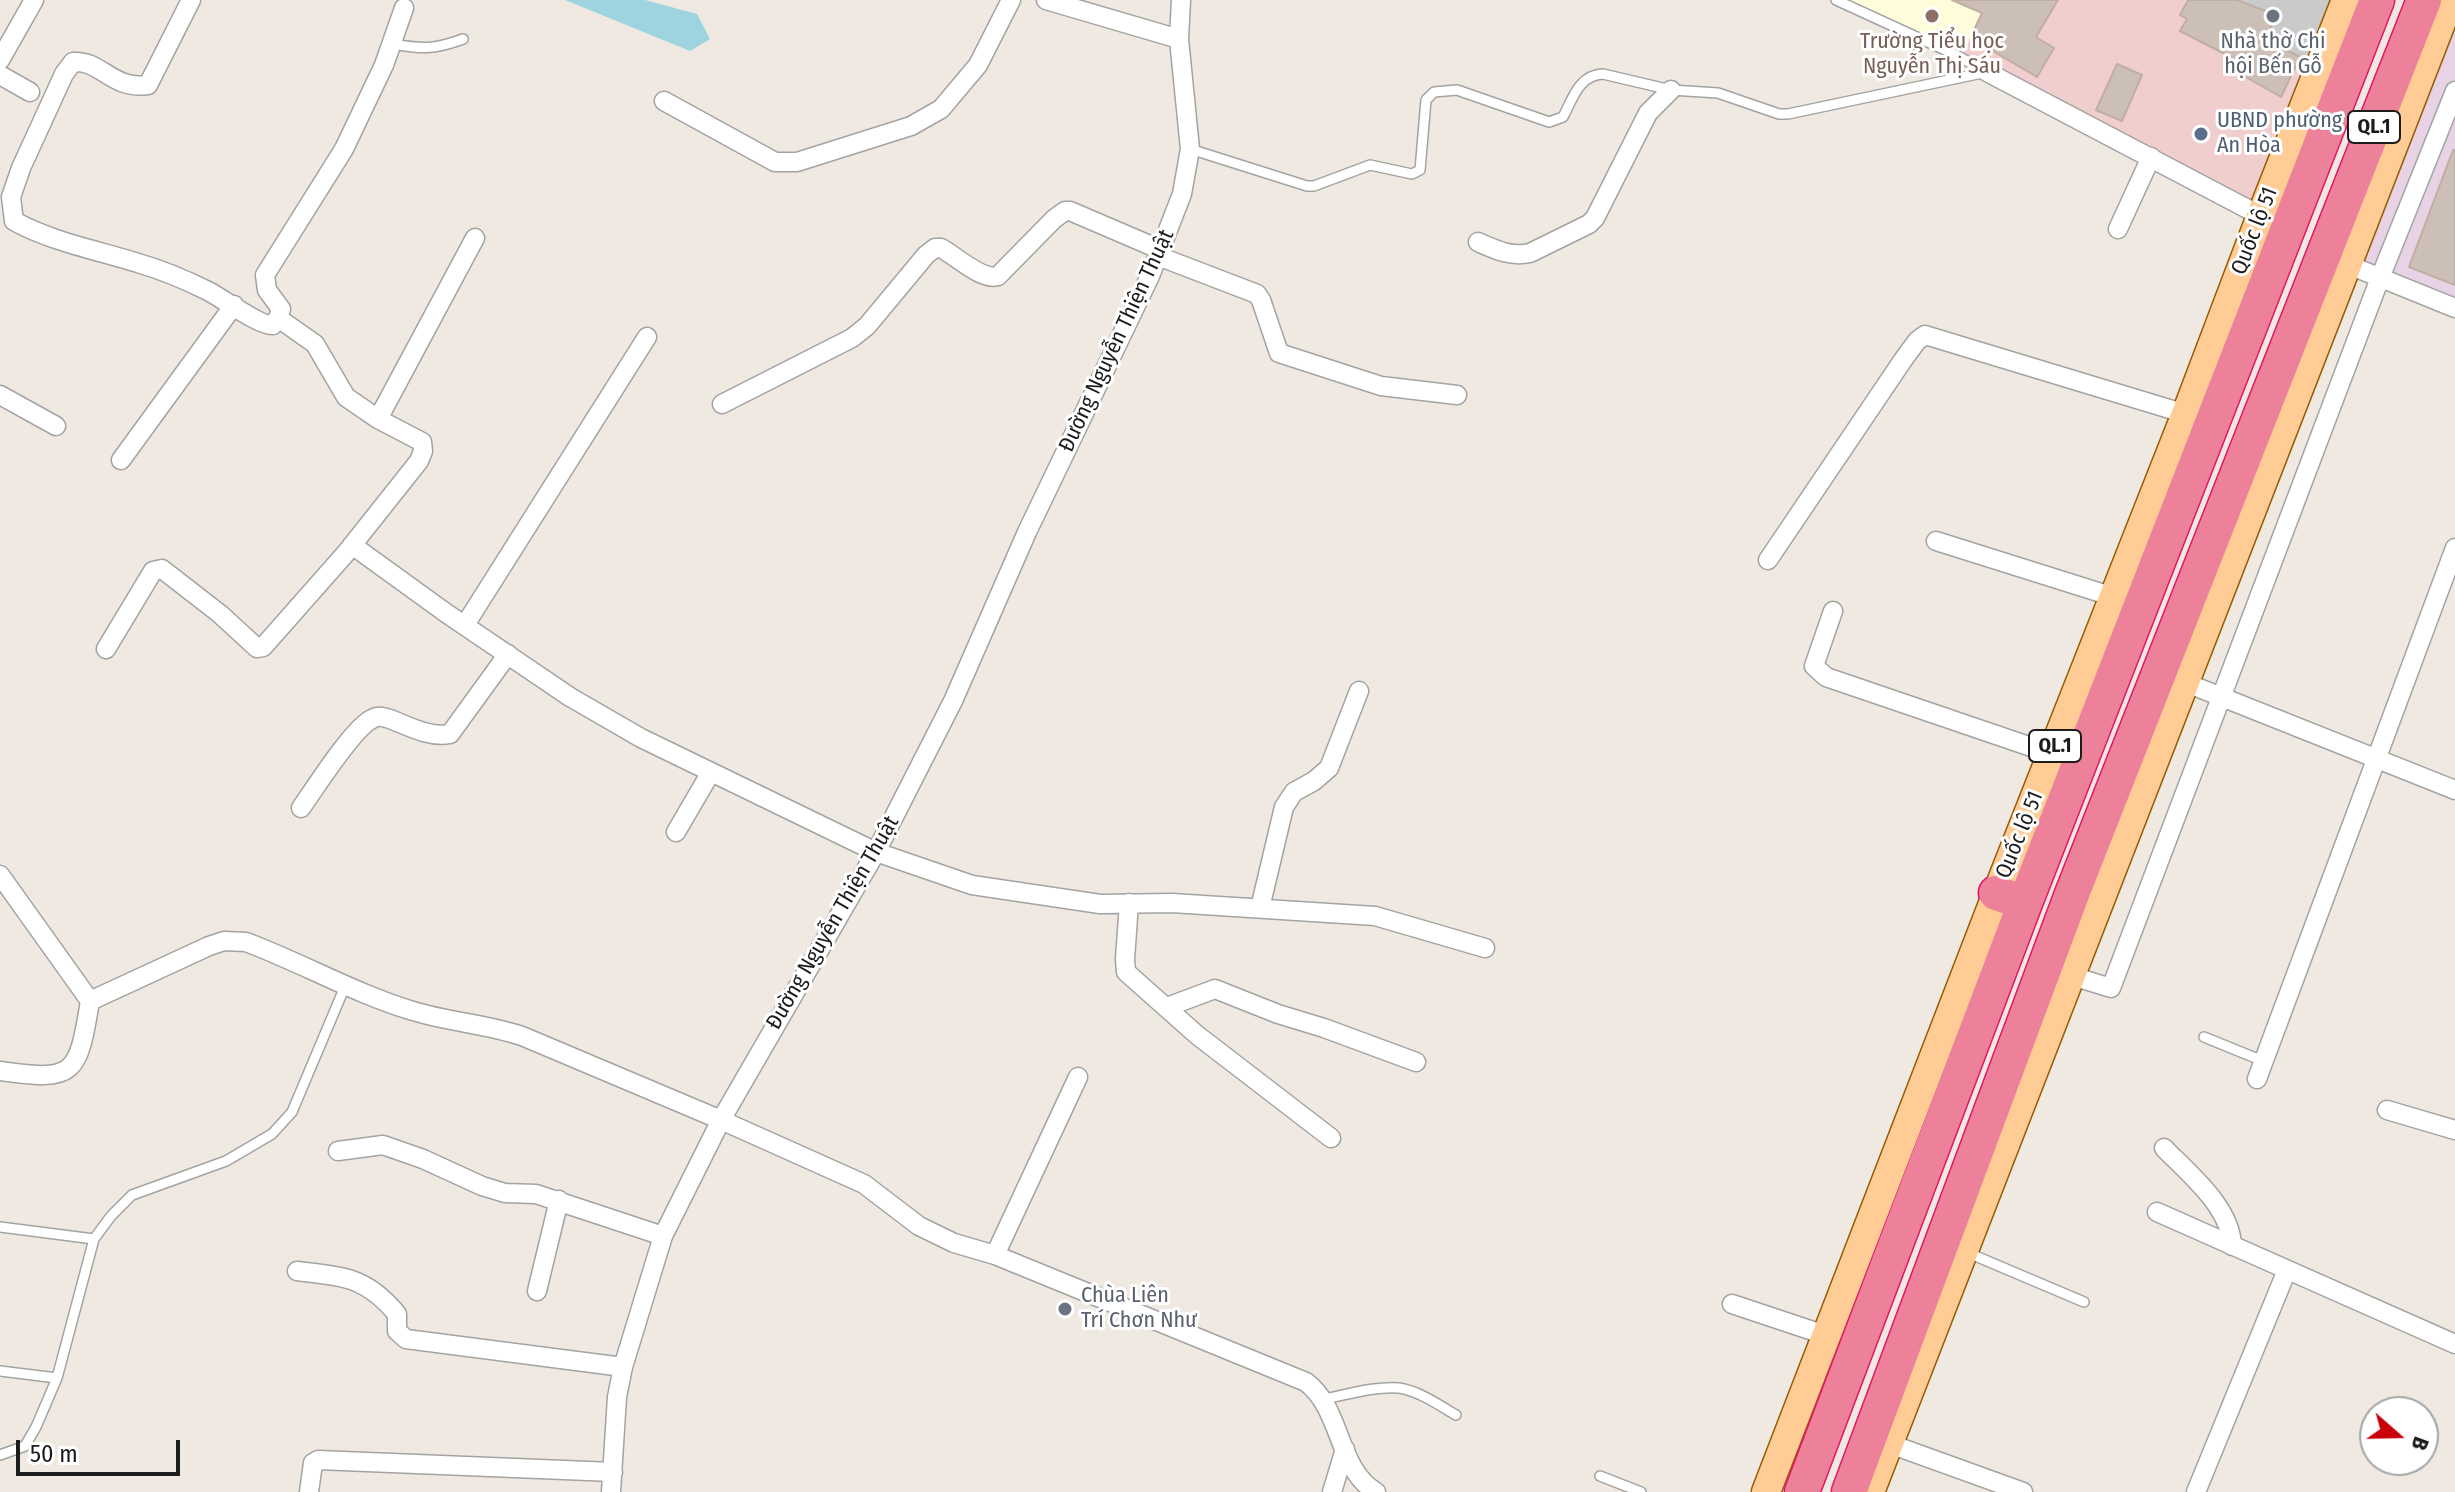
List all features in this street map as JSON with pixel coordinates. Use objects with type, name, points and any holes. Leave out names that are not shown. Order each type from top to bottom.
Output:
[{"type":"highway","name":"Quốc lộ 51","points":[[1802,1492],[2011,898],[2304,146],[2377,0]]},
{"type":"highway","name":"QL.1","points":[[1849,1492],[1879,1440],[2072,894],[2336,259],[2424,0]]},
{"type":"main road","name":"Quốc lộ 51","points":[[1766,1492],[1825,1335],[2011,898],[2052,754],[2114,597],[2199,418],[2261,216],[2304,146],[2346,0]]},
{"type":"main road","name":"QL.1","points":[[1870,1492],[1879,1440],[1962,1251],[2184,682],[2336,259],[2450,0]]},
{"type":"street","points":[[0,60],[34,0]]},
{"type":"street","points":[[191,0],[148,85],[123,84],[84,61],[73,62],[50,102],[11,197],[14,221],[34,232],[143,264],[208,291],[264,326],[273,325],[281,309],[267,290],[265,275],[344,149],[384,65],[404,8]]},
{"type":"street","points":[[664,101],[775,162],[797,162],[911,126],[941,109],[978,65],[1011,0]]},
{"type":"street","points":[[1046,0],[1179,39]]},
{"type":"street","name":"Đường Nguyễn Thiện Thuật","points":[[611,1492],[617,1397],[623,1367],[663,1236],[721,1120],[876,852],[953,701],[1027,532],[1159,253],[1182,194],[1190,149],[1179,39],[1181,0]]},
{"type":"street","points":[[1987,72],[2261,216]]},
{"type":"street","points":[[0,75],[30,92]]},
{"type":"street","points":[[1478,242],[1510,255],[1521,255],[1589,224],[1595,218],[1648,113],[1671,90]]},
{"type":"street","points":[[2069,975],[2111,988],[2380,278],[2455,91]]},
{"type":"street","points":[[2118,229],[2151,157]]},
{"type":"street","points":[[722,404],[852,338],[867,326],[935,248],[941,248],[992,278],[998,276],[1065,211],[1257,294],[1279,353],[1381,386],[1457,395]]},
{"type":"street","points":[[378,419],[475,238]]},
{"type":"street","points":[[2336,259],[2455,308]]},
{"type":"street","points":[[121,460],[234,305]]},
{"type":"street","points":[[106,649],[153,571],[162,569],[220,614],[254,646],[263,647],[352,545],[419,461],[422,442],[378,419],[346,397],[315,344],[278,318]]},
{"type":"street","points":[[1768,560],[1903,360],[1925,335],[2199,418]]},
{"type":"street","points":[[465,625],[647,337]]},
{"type":"street","points":[[0,395],[56,426]]},
{"type":"street","points":[[1936,541],[2114,597]]},
{"type":"street","points":[[352,545],[570,697],[641,738],[876,852],[972,885],[1100,904],[1172,903],[1375,916],[1485,948]]},
{"type":"street","points":[[2260,1070],[2455,548]]},
{"type":"street","points":[[1833,611],[1814,666],[1826,677],[2052,754]]},
{"type":"street","points":[[301,808],[358,729],[373,717],[383,716],[428,733],[450,734],[508,654]]},
{"type":"street","points":[[2184,682],[2455,790]]},
{"type":"street","points":[[1260,908],[1284,807],[1294,792],[1329,768],[1359,691]]},
{"type":"street","points":[[676,832],[711,772]]},
{"type":"street","points":[[0,875],[90,1001],[80,1050],[71,1068],[62,1074],[41,1077],[0,1071]]},
{"type":"street","points":[[1129,903],[1126,972],[1256,1082],[1331,1138]]},
{"type":"street","points":[[90,1001],[224,941],[246,942],[411,1011],[522,1036],[864,1184],[919,1226],[954,1243],[995,1255],[1289,1374],[1319,1392],[1355,1470],[1376,1492]]},
{"type":"street","points":[[1167,1007],[1215,989],[1416,1062]]},
{"type":"street","points":[[995,1255],[1078,1077]]},
{"type":"street","points":[[2387,1110],[2455,1130]]},
{"type":"street","points":[[338,1151],[383,1145],[482,1186],[505,1193],[536,1194],[559,1200],[663,1236]]},
{"type":"street","points":[[2164,1148],[2213,1201],[2232,1234],[2232,1246]]},
{"type":"street","points":[[537,1291],[559,1200]]},
{"type":"street","points":[[2157,1212],[2455,1344]]},
{"type":"street","points":[[2196,1492],[2287,1270]]},
{"type":"street","points":[[297,1271],[339,1276],[370,1287],[397,1314],[397,1331],[406,1339],[623,1367]]},
{"type":"street","points":[[1732,1304],[1825,1335]]},
{"type":"street","points":[[1879,1440],[2023,1492]]},
{"type":"street","points":[[1332,1492],[1345,1449]]},
{"type":"street","points":[[309,1492],[313,1463],[318,1460],[613,1472]]},
{"type":"lane","points":[[1836,0],[1987,72]]},
{"type":"lane","points":[[391,44],[426,49],[440,48],[463,39]]},
{"type":"lane","points":[[1190,149],[1307,186],[1318,185],[1367,166],[1412,174],[1420,170],[1426,100],[1434,92],[1461,91],[1549,122],[1563,117],[1581,84],[1592,74],[1603,74],[1671,90],[1718,93],[1779,114],[1788,114],[1987,72]]},
{"type":"lane","points":[[0,1455],[25,1446],[57,1378],[94,1239],[132,1195],[226,1161],[272,1134],[292,1112],[346,984]]},
{"type":"lane","points":[[2204,1037],[2260,1070]]},
{"type":"lane","points":[[0,1227],[94,1239]]},
{"type":"lane","points":[[1962,1251],[2084,1302]]},
{"type":"lane","points":[[0,1371],[57,1378]]},
{"type":"lane","points":[[1323,1399],[1401,1388],[1423,1396],[1456,1415]]},
{"type":"lane","points":[[1600,1476],[1641,1492]]},
{"type":"shaded area","name":"Trường Tiểu học Nguyễn Thị Sáu","points":[[1847,0],[1988,0],[1963,53]]},
{"type":"shaded area","name":"UBND phường An Hòa","points":[[1988,0],[2190,0],[2308,62],[2252,204],[1963,53]]},
{"type":"shaded area","name":"Nhà thờ Chi hội Bến Gỗ","points":[[2190,0],[2333,0],[2308,62]]},
{"type":"shaded area","points":[[2455,24],[2455,300],[2362,262]]},
{"type":"water","points":[[565,0],[645,0],[697,14],[710,39],[690,51]]},
{"type":"building","points":[[1952,0],[2058,0],[2036,37],[2054,48],[2037,77],[1991,50],[1995,43],[1973,32],[1982,13]]},
{"type":"building","points":[[2188,0],[2237,0],[2276,15],[2265,39],[2300,57],[2281,97],[2237,72],[2242,63],[2180,31],[2187,19],[2180,15]]},
{"type":"building","points":[[2117,64],[2142,75],[2122,121],[2096,110]]},
{"type":"building","points":[[2455,150],[2455,285],[2409,267]]},
{"type":"place","name":"Trường Tiểu học Nguyễn Thị Sáu","points":[[1932,16]]},
{"type":"place","name":"Nhà thờ Chi hội Bến Gỗ","points":[[2273,16]]},
{"type":"place","name":"UBND phường An Hòa","points":[[2201,134]]},
{"type":"place","name":"Chùa Liên Trí Chơn Như","points":[[1065,1309]]}]
